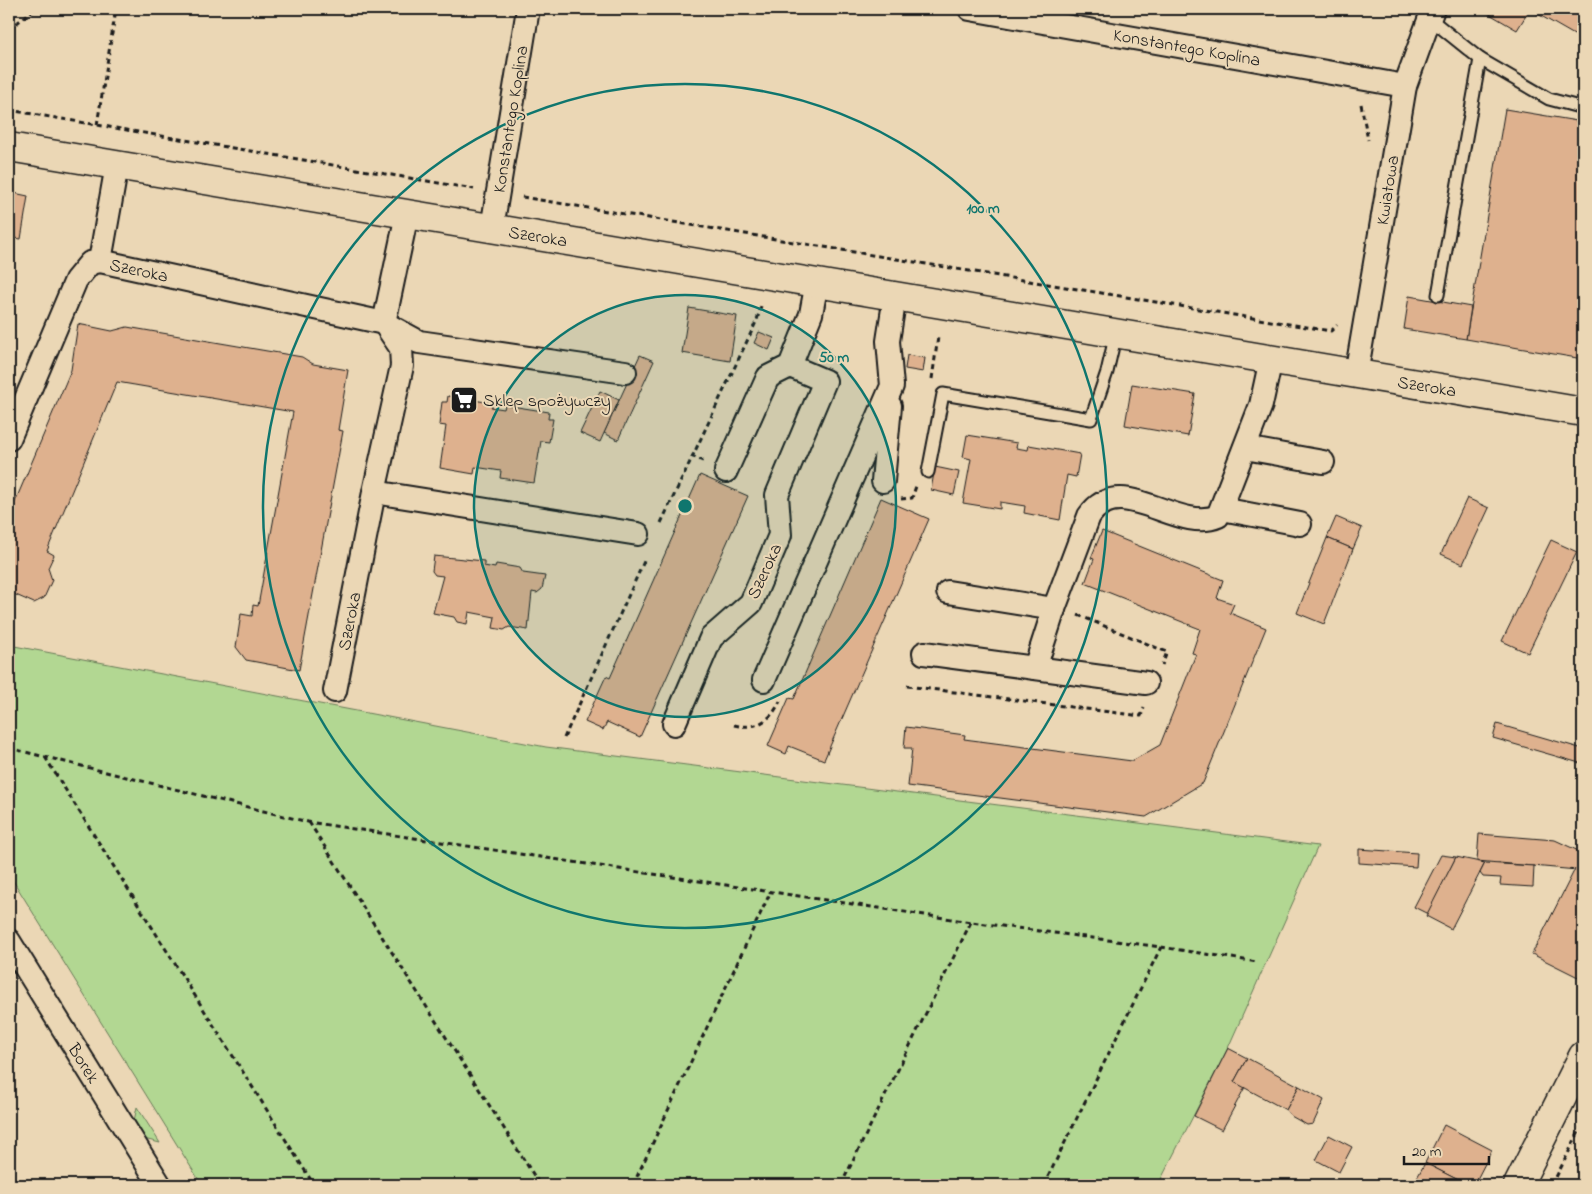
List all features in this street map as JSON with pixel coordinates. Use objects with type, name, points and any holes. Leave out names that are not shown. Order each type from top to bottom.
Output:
[{"type":"street","name":"Konstantego Koplina","points":[[492,228],[528,9]]},
{"type":"street","name":"Konstantego Koplina","points":[[970,9],[1006,12],[1405,86]]},
{"type":"street","name":"Kwiatowa","points":[[1356,375],[1405,86],[1425,12]]},
{"type":"street","name":"Szeroka","points":[[9,147],[1583,412]]},
{"type":"street","name":"Szeroka","points":[[100,261],[117,165]]},
{"type":"street","points":[[384,323],[407,214]]},
{"type":"street","name":"Szeroka","points":[[9,439],[76,280],[90,263],[100,261],[384,323],[420,342],[624,372]]},
{"type":"street","points":[[726,471],[768,377],[790,366],[812,314],[818,282]]},
{"type":"street","points":[[883,482],[892,386],[888,341],[895,296]]},
{"type":"street","name":"Szeroka","points":[[335,691],[374,492],[402,366],[400,348],[384,323]]},
{"type":"street","points":[[1035,668],[1054,608],[1089,516],[1096,505],[1110,498],[1126,499],[1196,519],[1208,520],[1218,516],[1262,400],[1271,359]]},
{"type":"street","name":"Szeroka","points":[[674,724],[711,638],[751,603],[780,535],[777,495],[824,381],[790,366]]},
{"type":"street","points":[[764,680],[892,386]]},
{"type":"street","points":[[1245,448],[1323,462]]},
{"type":"street","points":[[374,492],[638,534]]},
{"type":"street","points":[[1222,509],[1300,524]]},
{"type":"street","points":[[948,592],[1054,608]]},
{"type":"street","points":[[924,653],[1035,668],[1153,676]]},
{"type":"street","name":"Borek","points":[[9,941],[160,1185]]},
{"type":"street","points":[[1518,1185],[1583,1056]]},
{"type":"lane","points":[[1425,12],[1480,59],[1549,99],[1583,108]]},
{"type":"lane","points":[[1438,295],[1480,59]]},
{"type":"lane","points":[[928,472],[943,394],[1091,419],[1108,372],[1116,332]]},
{"type":"path","points":[[9,29],[35,9]]},
{"type":"path","points":[[97,125],[116,9]]},
{"type":"path","points":[[1353,77],[1350,95],[1361,100],[1370,148]]},
{"type":"path","points":[[9,110],[1331,331],[1341,321],[1365,325]]},
{"type":"path","points":[[930,388],[938,337]]},
{"type":"path","points":[[898,498],[912,498],[917,484]]},
{"type":"path","points":[[1077,615],[1167,652],[1153,676]]},
{"type":"path","points":[[907,686],[1141,716],[1145,707]]},
{"type":"path","points":[[734,725],[757,726],[768,720],[776,710],[784,692]]},
{"type":"path","points":[[9,748],[308,822],[971,922],[1258,962]]},
{"type":"path","points":[[45,757],[314,1185]]},
{"type":"path","points":[[308,822],[540,1185]]},
{"type":"path","points":[[633,1185],[771,891]]},
{"type":"path","points":[[841,1185],[971,922]]},
{"type":"path","points":[[1044,1185],[1161,947]]},
{"type":"path","points":[[1552,1185],[1583,1124]]},
{"type":"green space","points":[[9,645],[546,747],[1318,846],[1228,1048],[1158,1185],[202,1185],[9,874]]},
{"type":"green space","points":[[137,1107],[160,1143],[144,1139],[134,1121]]},
{"type":"building","points":[[1481,9],[1530,9],[1517,30]]},
{"type":"building","points":[[1539,9],[1569,9],[1583,17],[1583,40],[1536,13]]},
{"type":"building","points":[[1505,109],[1583,122],[1583,359],[1466,339]]},
{"type":"building","points":[[9,192],[28,196],[21,239],[9,237]]},
{"type":"building","points":[[1409,296],[1471,307],[1466,339],[1404,329]]},
{"type":"building","points":[[689,308],[737,316],[730,361],[682,353]]},
{"type":"building","points":[[78,324],[112,331],[127,327],[302,357],[313,364],[348,370],[338,430],[343,431],[299,670],[246,660],[236,647],[241,614],[252,616],[253,605],[258,606],[293,412],[117,382],[47,551],[54,555],[48,568],[52,580],[44,598],[34,603],[9,592],[9,516],[71,370]]},
{"type":"building","points":[[759,332],[774,338],[769,350],[754,343]]},
{"type":"building","points":[[640,355],[654,361],[618,440],[604,433]]},
{"type":"building","points":[[907,355],[925,358],[923,372],[905,369]]},
{"type":"building","points":[[1132,384],[1195,394],[1188,436],[1125,425]]},
{"type":"building","points":[[600,391],[619,400],[600,442],[580,433]]},
{"type":"building","points":[[448,396],[492,403],[491,407],[504,409],[505,405],[549,412],[548,419],[553,419],[549,442],[541,441],[534,483],[500,478],[501,471],[475,467],[474,474],[440,468],[446,426],[439,425],[442,402],[447,402]]},
{"type":"building","points":[[967,435],[1017,443],[1016,448],[1028,450],[1029,445],[1080,454],[1076,477],[1067,475],[1060,520],[1024,513],[1025,506],[1000,502],[1000,509],[963,503],[971,459],[963,457]]},
{"type":"building","points":[[935,467],[959,472],[954,495],[931,490]]},
{"type":"building","points":[[700,475],[748,496],[640,737],[607,722],[603,730],[585,722],[606,676],[610,678]]},
{"type":"building","points":[[881,498],[929,519],[824,760],[789,746],[786,754],[768,746],[789,698],[794,699]]},
{"type":"building","points":[[1467,498],[1489,508],[1463,564],[1441,554]]},
{"type":"building","points":[[1336,517],[1362,528],[1353,549],[1327,538]]},
{"type":"building","points":[[1102,531],[1223,580],[1217,598],[1234,604],[1230,613],[1266,628],[1203,783],[1146,817],[908,786],[912,748],[904,748],[906,727],[965,735],[964,739],[1132,761],[1160,745],[1196,654],[1192,653],[1200,629],[1085,583],[1094,559],[1091,558]]},
{"type":"building","points":[[1327,538],[1353,549],[1324,624],[1297,613]]},
{"type":"building","points":[[1551,540],[1577,552],[1528,653],[1502,641]]},
{"type":"building","points":[[434,556],[484,561],[484,566],[495,568],[496,564],[520,568],[523,573],[545,576],[542,589],[537,593],[532,592],[528,630],[509,627],[504,630],[493,628],[495,617],[469,612],[467,624],[457,622],[454,617],[433,613],[443,576],[435,575],[432,571]]},
{"type":"building","points":[[1583,681],[1583,703],[1577,701]]},
{"type":"building","points":[[1497,724],[1583,749],[1583,764],[1493,738]]},
{"type":"building","points":[[1479,834],[1555,840],[1583,853],[1583,856],[1577,870],[1477,861]]},
{"type":"building","points":[[1359,849],[1417,853],[1416,867],[1359,863]]},
{"type":"building","points":[[1441,855],[1456,857],[1428,914],[1414,907]]},
{"type":"building","points":[[1583,856],[1583,873],[1577,870]]},
{"type":"building","points":[[1456,857],[1485,863],[1451,929],[1426,916]]},
{"type":"building","points":[[1485,863],[1534,866],[1533,887],[1500,885],[1501,878],[1483,877],[1480,873]]},
{"type":"building","points":[[1575,869],[1583,873],[1583,971],[1580,978],[1532,954]]},
{"type":"building","points":[[1228,1048],[1247,1058],[1234,1082],[1245,1087],[1222,1130],[1194,1116]]},
{"type":"building","points":[[1247,1058],[1299,1086],[1286,1110],[1234,1082]]},
{"type":"building","points":[[1299,1086],[1324,1100],[1313,1124],[1307,1125],[1291,1116],[1286,1110]]},
{"type":"building","points":[[1444,1125],[1492,1150],[1474,1185],[1468,1185],[1425,1163]]},
{"type":"building","points":[[1329,1135],[1352,1147],[1339,1172],[1316,1160]]},
{"type":"building","points":[[1425,1163],[1468,1185],[1413,1185]]},
{"type":"place","name":"Sklep spożywczy","points":[[464,400]]}]
